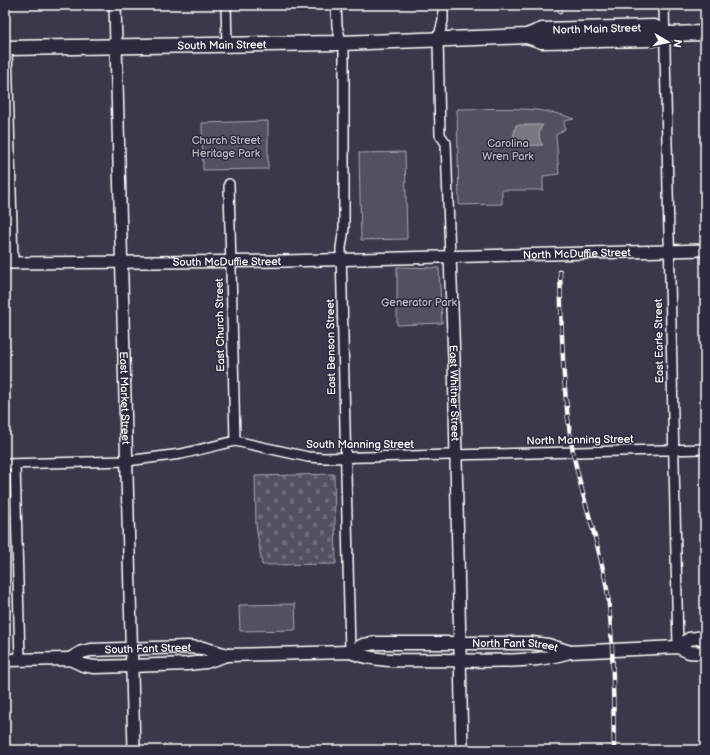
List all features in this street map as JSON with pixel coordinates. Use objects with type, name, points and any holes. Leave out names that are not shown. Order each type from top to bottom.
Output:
[{"type":"main road","name":"North Main Street","points":[[438,38],[527,36],[542,30],[654,27],[665,34],[705,33]]},
{"type":"main road","name":"South Main Street","points":[[6,48],[341,43],[438,38]]},
{"type":"main road","name":"North Fant Street","points":[[678,647],[689,639],[705,637]]},
{"type":"main road","name":"South Fant Street","points":[[350,652],[363,645],[376,643],[459,643]]},
{"type":"main road","name":"North Fant Street","points":[[459,643],[532,643],[548,645],[570,652]]},
{"type":"main road","name":"North Fant Street","points":[[460,661],[537,660],[570,652],[678,647],[689,652],[705,653]]},
{"type":"main road","name":"South Fant Street","points":[[70,659],[82,652],[91,650],[131,648],[203,648],[227,655]]},
{"type":"main road","name":"South Fant Street","points":[[5,660],[70,659],[83,665],[94,667],[188,664],[206,662],[227,655],[350,652],[363,657],[377,659],[460,661]]},
{"type":"street","name":"East Market Street","points":[[115,5],[134,750]]},
{"type":"street","points":[[226,5],[227,44]]},
{"type":"street","name":"East Benson Street","points":[[336,5],[337,26],[344,52],[344,228],[341,259],[350,652]]},
{"type":"street","name":"East Whitner Street","points":[[443,5],[443,21],[438,38],[440,135],[446,143],[454,359],[462,750]]},
{"type":"street","name":"East Earle Street","points":[[664,5],[678,647]]},
{"type":"street","points":[[6,48],[9,262]]},
{"type":"street","name":"East Church Street","points":[[229,184],[235,441]]},
{"type":"street","name":"North McDuffie Street","points":[[450,257],[705,250]]},
{"type":"street","name":"South McDuffie Street","points":[[9,262],[231,261],[450,257]]},
{"type":"street","name":"South Manning Street","points":[[5,464],[127,461],[181,454],[235,441],[256,444],[308,457],[345,458],[455,456]]},
{"type":"street","name":"North Manning Street","points":[[455,456],[705,449]]},
{"type":"street","points":[[15,464],[20,660]]},
{"type":"green space","name":"Carolina Wren Park","points":[[501,108],[532,110],[574,119],[564,121],[565,129],[556,135],[559,174],[543,176],[543,190],[502,190],[502,204],[459,205],[457,109]]},
{"type":"green space","name":"Church Street Heritage Park","points":[[268,121],[268,169],[203,170],[202,123]]},
{"type":"green space","points":[[405,152],[407,239],[361,240],[359,153]]},
{"type":"green space","name":"Generator Park","points":[[397,267],[439,268],[442,323],[397,325]]},
{"type":"green space","points":[[334,474],[336,564],[262,565],[256,525],[255,476]]},
{"type":"green space","points":[[295,604],[296,630],[240,631],[239,605]]},
{"type":"shaded area","points":[[516,125],[543,125],[539,135],[543,145],[516,146],[513,138]]},
{"type":"railway","points":[[560,5],[560,12]]},
{"type":"railway","points":[[560,271],[563,362],[569,429],[581,488],[601,559],[608,596],[612,654],[614,750]]}]
